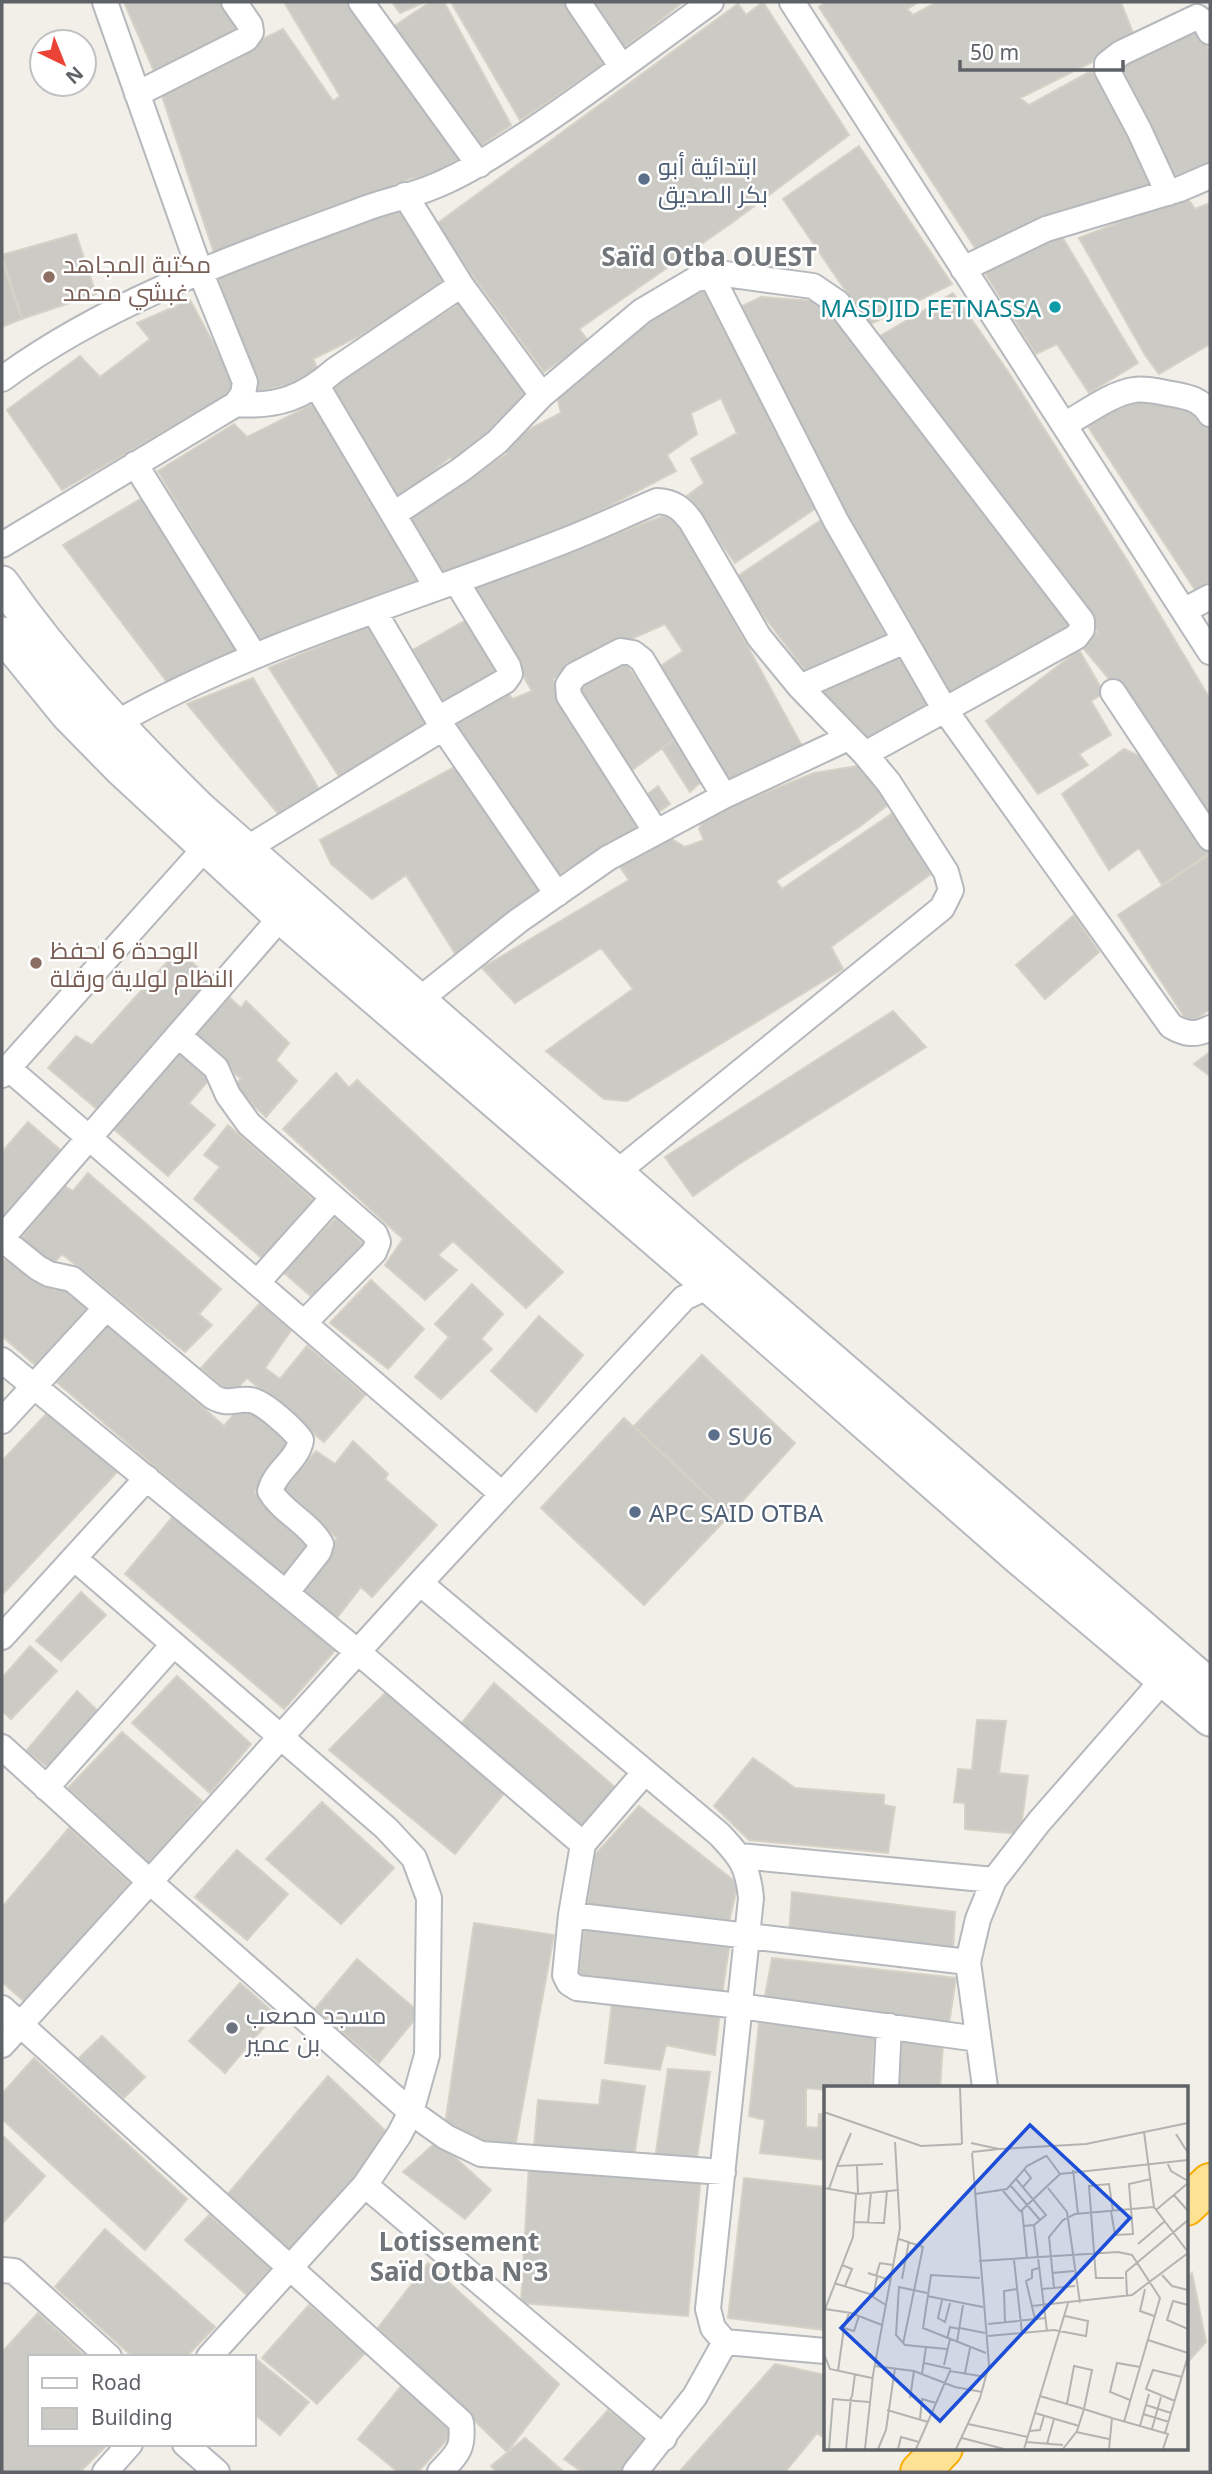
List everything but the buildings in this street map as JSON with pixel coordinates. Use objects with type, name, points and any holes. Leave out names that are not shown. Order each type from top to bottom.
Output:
[{"type":"highway","points":[[1188,2204],[1210,2183]]},
{"type":"highway","points":[[920,2472],[941,2450]]},
{"type":"highway","points":[[931,2472],[942,2450]]},
{"type":"main road","points":[[2,583],[60,660],[116,723],[200,808],[616,1173],[705,1276],[1162,1681],[1210,1719]]},
{"type":"main road","points":[[2,634],[68,716],[122,770],[281,917],[705,1276],[1210,1686]]},
{"type":"street","points":[[2,545],[236,404],[243,394],[245,382],[200,271],[104,2]]},
{"type":"street","points":[[137,94],[246,39],[251,32],[250,25],[234,2]]},
{"type":"street","points":[[360,2],[478,165]]},
{"type":"street","points":[[578,2],[622,67]]},
{"type":"street","points":[[2,379],[75,330],[200,271],[433,187],[478,165],[570,105],[711,2]]},
{"type":"street","points":[[792,2],[1210,652]]},
{"type":"street","points":[[1168,192],[1107,70],[1107,64],[1121,53],[1194,18]]},
{"type":"street","points":[[963,270],[1046,229],[1168,192],[1210,176]]},
{"type":"street","points":[[405,195],[461,285],[542,396]]},
{"type":"street","points":[[394,514],[462,469],[496,442],[542,396],[642,311],[696,279],[725,274],[813,286],[838,303],[1082,621],[1082,629],[1076,637],[945,710],[724,796],[608,858],[518,921],[419,1000]]},
{"type":"street","points":[[711,275],[836,521],[945,710],[1171,1026],[1186,1034],[1203,1032],[1210,1028]]},
{"type":"street","points":[[236,404],[260,406],[282,402],[317,386],[335,370],[461,285]]},
{"type":"street","points":[[246,849],[505,681],[510,674],[508,666],[394,514],[317,386]]},
{"type":"street","points":[[1064,425],[1123,393],[1134,390],[1187,397],[1199,401],[1210,414]]},
{"type":"street","points":[[135,464],[254,655]]},
{"type":"street","points":[[116,723],[166,694],[254,655],[565,541],[657,501],[669,501],[680,507],[691,521],[759,637],[800,687],[889,783],[946,872],[951,890],[942,908],[616,1173]]},
{"type":"street","points":[[1185,610],[1210,597]]},
{"type":"street","points":[[374,611],[441,723],[557,894]]},
{"type":"street","points":[[800,687],[905,641]]},
{"type":"street","points":[[656,832],[569,696],[568,685],[575,675],[621,651],[634,653],[642,660],[724,796]]},
{"type":"street","points":[[1113,692],[1210,838]]},
{"type":"street","points":[[206,847],[5,1071],[88,1137],[502,1494]]},
{"type":"street","points":[[281,917],[2,1238],[38,1268],[49,1274],[72,1279],[213,1397],[222,1402],[247,1399],[256,1401],[294,1431],[301,1440],[299,1448],[272,1481],[270,1490],[274,1499],[315,1535],[321,1544],[319,1551],[286,1593]]},
{"type":"street","points":[[178,1035],[216,1068],[228,1095],[249,1124],[375,1234],[378,1242],[374,1252],[304,1323]]},
{"type":"street","points":[[257,1283],[334,1198]]},
{"type":"street","points":[[2,2045],[420,1583],[705,1276]]},
{"type":"street","points":[[2,1421],[106,1308]]},
{"type":"street","points":[[2,1360],[358,1652],[583,1844]]},
{"type":"street","points":[[2,1637],[147,1478]]},
{"type":"street","points":[[74,1558],[386,1828],[414,1858],[429,1898],[427,2055],[411,2112],[399,2135],[365,2185],[211,2355]]},
{"type":"street","points":[[420,1583],[719,1835],[740,1856],[749,1874],[751,1898],[708,2309],[713,2328],[724,2342],[824,2351]]},
{"type":"street","points":[[46,1788],[173,1644]]},
{"type":"street","points":[[985,2086],[968,1962],[978,1919],[994,1880],[1039,1822],[1162,1681]]},
{"type":"street","points":[[2,1747],[150,1882],[411,2112],[446,2137],[481,2154],[723,2172]]},
{"type":"street","points":[[645,1772],[583,1844],[571,1915],[565,1975],[569,1983],[577,1988],[740,2006],[978,2039]]},
{"type":"street","points":[[740,1856],[994,1880]]},
{"type":"street","points":[[571,1915],[968,1962]]},
{"type":"street","points":[[2,2008],[461,2422],[463,2439],[456,2454],[440,2472]]},
{"type":"street","points":[[886,2086],[890,2026]]},
{"type":"street","points":[[365,2185],[664,2438]]},
{"type":"street","points":[[2,2270],[13,2271],[106,2355]]},
{"type":"street","points":[[635,2472],[695,2396],[724,2342]]},
{"type":"street","points":[[104,2472],[128,2446]]},
{"type":"street","points":[[187,2446],[217,2472]]},
{"type":"place","name":"ابتدائية أبو بكر الصديق","points":[[644,179]]},
{"type":"place","name":"مكتبة المجاهد غبشي محمد","points":[[49,277]]},
{"type":"place","name":"MASDJID FETNASSA","points":[[1055,307]]},
{"type":"place","name":"الوحدة 6 لحفظ النظام لولاية ورقلة","points":[[36,963]]},
{"type":"place","name":"SU6","points":[[714,1435]]},
{"type":"place","name":"APC SAID OTBA","points":[[635,1512]]},
{"type":"place","name":"مسجد مصعب بن عمير","points":[[232,2028]]},
{"type":"district","name":"Saïd Otba OUEST","points":[[709,256]]},
{"type":"district","name":"Lotissement Saïd Otba N°3","points":[[459,2256]]}]
